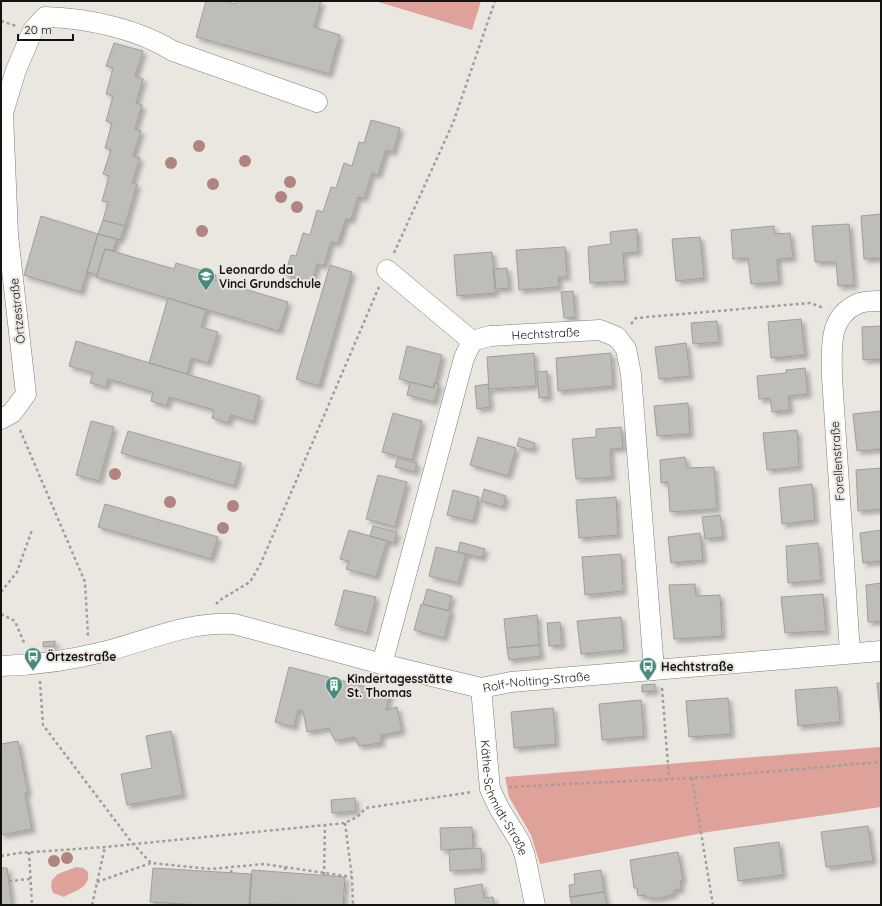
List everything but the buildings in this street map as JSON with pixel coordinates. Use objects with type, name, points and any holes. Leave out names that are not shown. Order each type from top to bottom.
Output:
[{"type":"street","name":"Örtzestraße","points":[[7,416],[26,394],[8,235],[2,113],[16,70],[33,30],[45,17],[87,20],[156,41],[173,51],[316,102]]},
{"type":"street","points":[[382,664],[464,358],[472,342],[387,270]]},
{"type":"street","points":[[841,314],[858,303],[881,301]]},
{"type":"street","name":"Forellenstraße","points":[[841,314],[832,339],[832,377],[850,653]]},
{"type":"street","name":"Hechtstraße","points":[[472,342],[490,336],[600,330],[617,337]]},
{"type":"street","points":[[617,337],[626,349],[631,374],[657,670]]},
{"type":"street","name":"Rolf-Nolting-Straße","points":[[1,666],[40,664],[106,652],[199,625],[234,624],[382,664],[481,688],[511,682],[881,651]]},
{"type":"street","name":"Käthe-Schmidt-Straße","points":[[481,688],[490,790],[520,842],[525,856],[535,905]]},
{"type":"path","points":[[199,625],[220,600],[250,582],[261,563],[387,270],[453,123],[495,1]]},
{"type":"path","points":[[617,337],[636,318],[810,303],[841,314]]},
{"type":"path","points":[[7,416],[85,582],[88,640]]},
{"type":"path","points":[[1,592],[17,572],[32,530]]},
{"type":"path","points":[[1,614],[15,621],[26,648]]},
{"type":"path","points":[[40,664],[43,725],[133,844],[151,863]]},
{"type":"path","points":[[657,670],[669,778]]},
{"type":"path","points":[[1,856],[29,852],[105,847],[345,823],[357,817],[366,808],[490,790],[669,778],[692,778],[881,762]]},
{"type":"path","points":[[692,778],[713,905]]},
{"type":"path","points":[[345,823],[352,877],[353,905]]},
{"type":"path","points":[[324,874],[325,825]]},
{"type":"path","points":[[92,905],[105,847]]},
{"type":"path","points":[[29,852],[32,905]]},
{"type":"path","points":[[97,882],[151,863],[183,868],[211,869],[264,864],[352,877]]},
{"type":"path","points":[[231,873],[232,867]]},
{"type":"path","points":[[285,867],[286,872]]},
{"type":"path","points":[[9,881],[30,879]]},
{"type":"shaded area","points":[[375,1],[481,1],[472,30]]},
{"type":"shaded area","points":[[881,747],[881,807],[708,832],[540,864],[531,835],[509,797],[505,777]]},
{"type":"shaded area","points":[[76,867],[83,868],[88,872],[87,882],[85,885],[64,897],[53,893],[51,886],[52,880],[58,874]]},
{"type":"place","name":"Leonardo da Vinci Grundschule","points":[[206,291]]},
{"type":"place","name":"Örtzestraße","points":[[33,671]]},
{"type":"place","name":"Hechtstraße","points":[[648,681]]},
{"type":"place","name":"Kindertagesstätte St. Thomas","points":[[334,700]]}]
